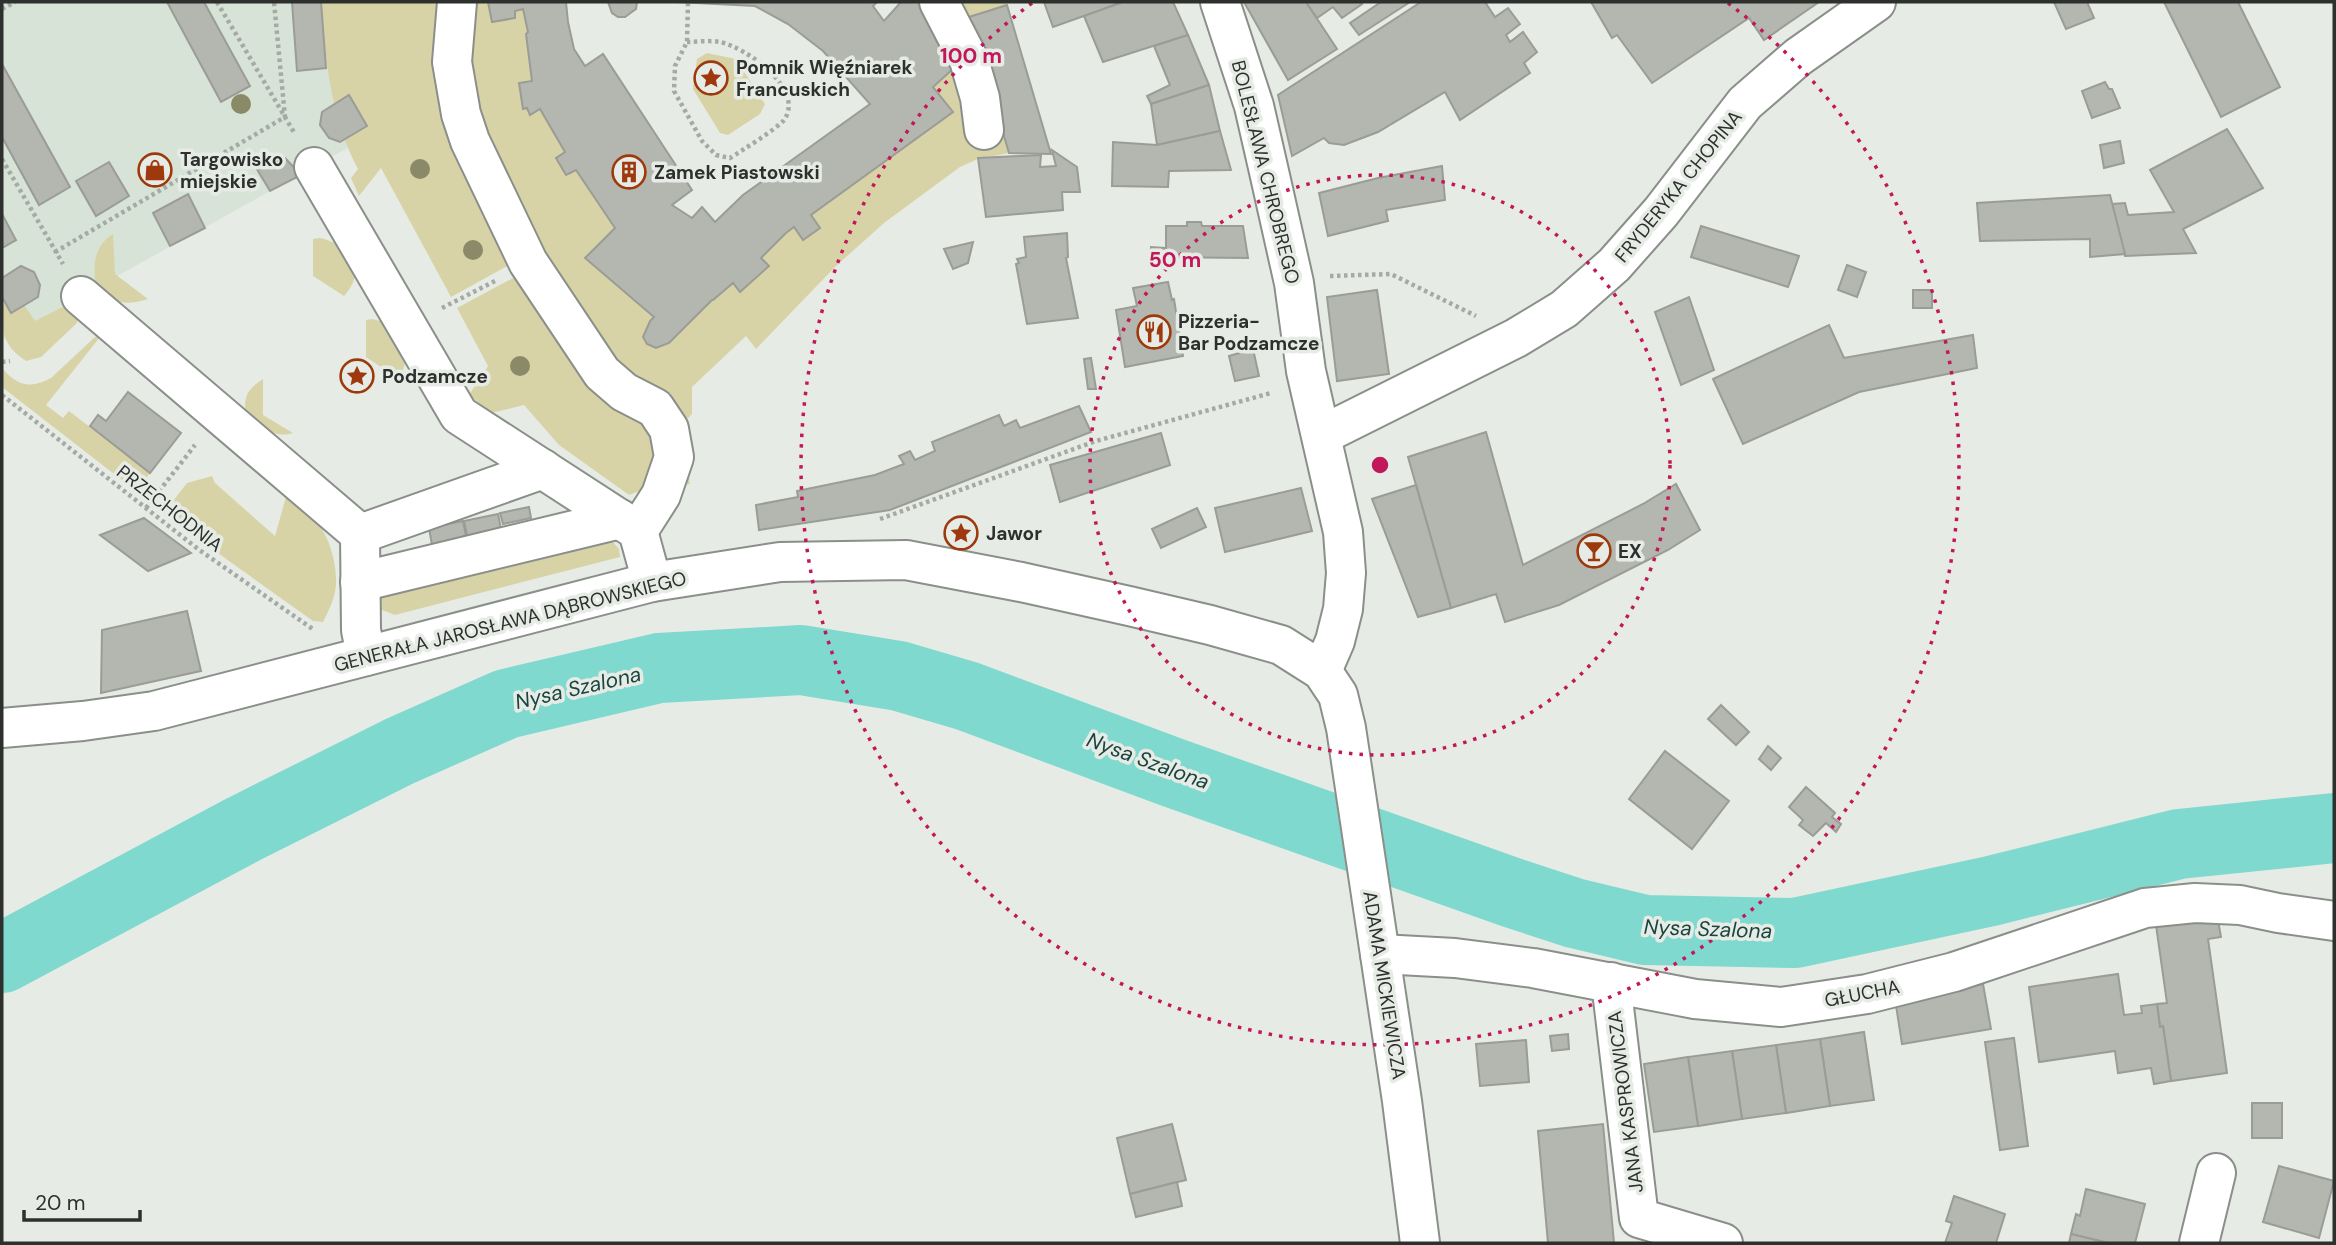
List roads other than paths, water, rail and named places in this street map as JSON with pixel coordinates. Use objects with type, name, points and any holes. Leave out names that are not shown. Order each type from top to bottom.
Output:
[{"type":"street","points":[[360,582],[629,525],[661,495],[674,457],[670,429],[655,408],[624,392],[602,373],[528,262],[470,141],[461,114],[452,62],[457,2]]},
{"type":"street","points":[[940,2],[969,60],[980,98],[984,130]]},
{"type":"street","name":"BOLESŁAWA CHROBREGO","points":[[1220,2],[1254,106],[1294,283],[1307,371],[1343,532],[1346,573],[1343,609],[1322,671]]},
{"type":"street","name":"FRYDERYKA CHOPINA","points":[[1322,435],[1516,338],[1564,309],[1614,265],[1661,212],[1745,103],[1798,57],[1876,2]]},
{"type":"street","points":[[314,167],[459,415],[629,525],[652,582]]},
{"type":"street","points":[[81,296],[360,534],[360,630],[366,656]]},
{"type":"street","points":[[360,534],[544,469]]},
{"type":"street","name":"GENERAŁA JAROSŁAWA DĄBROWSKIEGO","points":[[2,728],[83,722],[154,711],[652,582],[780,562],[906,560],[1021,582],[1210,625],[1281,645],[1322,671],[1338,695],[1346,728]]},
{"type":"street","name":"ADAMA MICKIEWICZA","points":[[1346,728],[1402,1101],[1420,1243]]},
{"type":"street","name":"GŁUCHA","points":[[1378,941],[1455,958],[1611,982],[1695,999],[1781,1007],[1867,994],[1954,972],[2145,908],[2195,903],[2239,905],[2334,921]]},
{"type":"street","name":"JANA KASPROWICZA","points":[[1611,982],[1639,1218],[1723,1243]]},
{"type":"street","points":[[2200,1243],[2216,1174]]},
{"type":"waterway","name":"Nysa Szalona","points":[[2,958],[244,829],[400,751],[506,704],[659,668],[801,660],[899,676],[967,696],[1174,773],[1513,893],[1574,913],[1645,930],[1795,933],[1991,891],[2179,844],[2334,828]]},
{"type":"place","name":"Pomnik Więźniarek Francuskich","points":[[711,78]]},
{"type":"place","name":"Targowisko miejskie","points":[[155,170]]},
{"type":"place","name":"Zamek Piastowski","points":[[629,172]]},
{"type":"place","name":"Pizzeria- Bar Podzamcze","points":[[1154,332]]},
{"type":"place","name":"Podzamcze","points":[[357,376]]},
{"type":"place","name":"Jawor","points":[[961,533]]},
{"type":"place","name":"EX","points":[[1594,551]]}]
